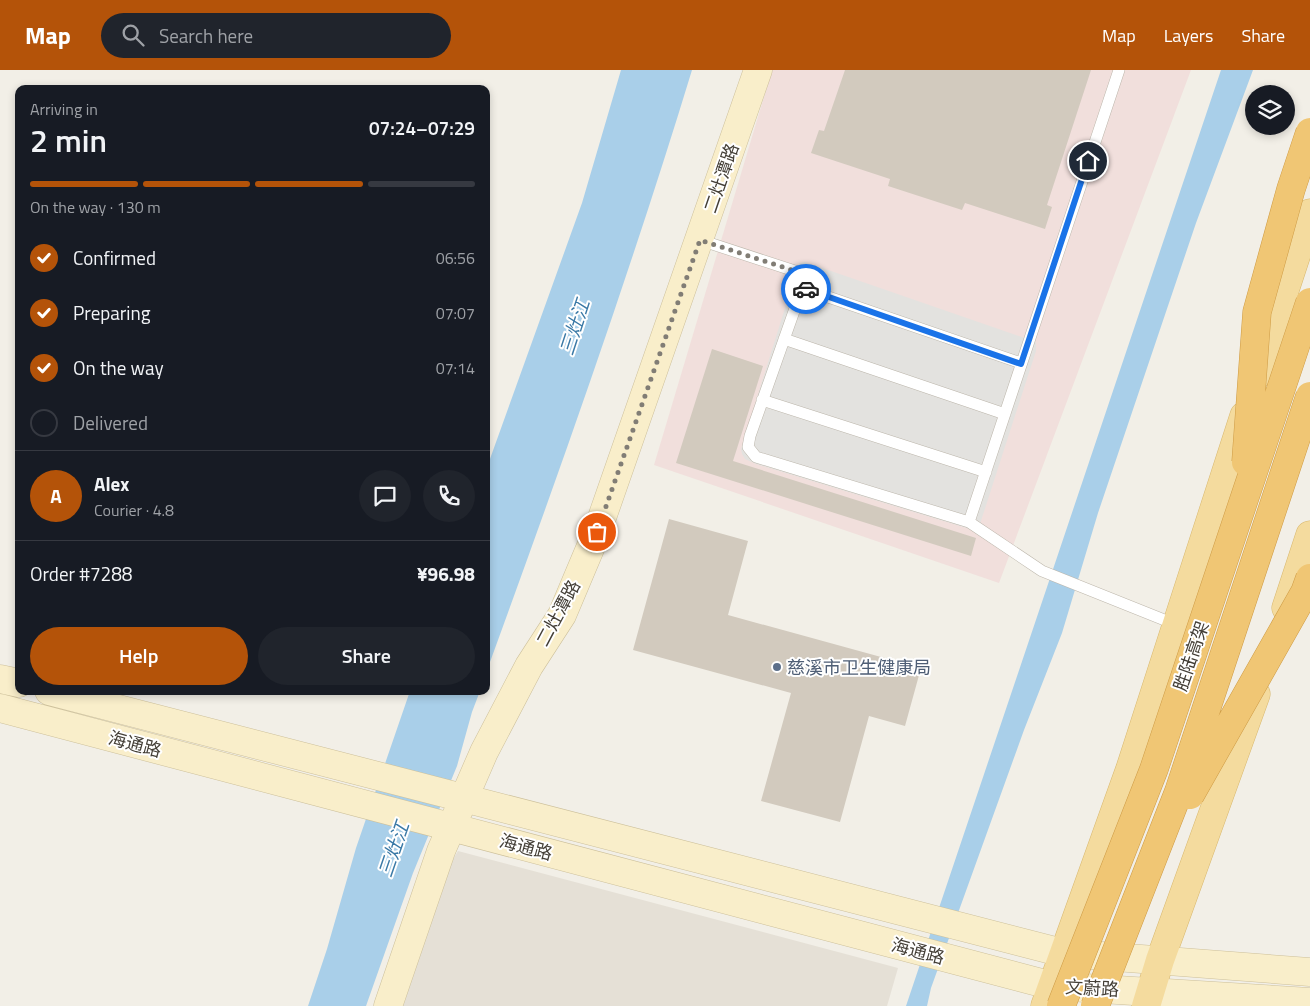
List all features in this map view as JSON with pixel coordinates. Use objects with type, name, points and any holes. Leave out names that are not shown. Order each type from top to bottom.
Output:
[{"type":"highway","points":[[1242,504],[1257,312],[1291,189],[1310,132]]},
{"type":"highway","name":"胜陆高架","points":[[1053,999],[1154,768],[1310,302]]},
{"type":"highway","name":"胜陆高架","points":[[1095,1006],[1179,791],[1310,396]]},
{"type":"highway","points":[[1149,868],[1305,592],[1310,578]]},
{"type":"main road","name":"二灶潭路","points":[[388,1006],[441,851],[480,761],[529,666],[562,615],[597,532],[758,70]]},
{"type":"main road","points":[[1053,999],[1063,953],[1130,769],[1310,212]]},
{"type":"main road","points":[[1148,999],[1160,960],[1276,636],[1310,535]]},
{"type":"main road","points":[[0,679],[15,683]]},
{"type":"main road","name":"海通路","points":[[64,695],[1063,953]]},
{"type":"main road","name":"海通路","points":[[0,708],[1053,999]]},
{"type":"main road","name":"文蔚路","points":[[1063,953],[1310,972]]},
{"type":"main road","name":"文蔚路","points":[[1053,999],[1310,1002]]},
{"type":"lane","points":[[969,522],[1119,70]]},
{"type":"lane","points":[[700,240],[804,274],[805,280],[750,436],[748,447],[756,457],[969,522],[1042,572],[1177,625]]},
{"type":"lane","points":[[802,288],[1021,364]]},
{"type":"lane","points":[[784,339],[1005,414]]},
{"type":"lane","points":[[762,400],[986,472]]},
{"type":"shaded area","points":[[772,70],[1191,70],[999,583],[654,465]]},
{"type":"shaded area","points":[[805,262],[1036,342],[1036,351],[980,524],[973,530],[756,464],[745,459],[741,449],[799,263]]},
{"type":"shaded area","points":[[458,851],[898,968],[887,1006],[400,1006],[444,874]]},
{"type":"water","name":"三灶江","points":[[621,70],[692,70],[644,222],[593,373],[490,662],[490,459],[582,203]]},
{"type":"water","points":[[1221,70],[1253,70],[1247,85],[1245,85],[1245,91],[1196,223],[1098,513],[1062,633],[1024,730],[931,988],[927,1006],[906,1006]]},
{"type":"water","name":"三灶江","points":[[409,695],[478,695],[457,766],[413,873],[366,1006],[308,1006],[327,949],[356,848]]},
{"type":"building","points":[[845,70],[1091,70],[1047,205],[1052,207],[1045,229],[965,203],[962,210],[888,186],[890,179],[811,153],[819,130],[824,131]]},
{"type":"building","points":[[712,349],[763,366],[733,461],[976,538],[971,556],[676,463]]},
{"type":"building","points":[[669,519],[748,541],[728,615],[921,668],[905,726],[869,716],[840,822],[761,801],[791,693],[633,650]]},
{"type":"way so far","points":[[597,532],[700,240],[804,274],[805,280],[802,288],[806,289]]},
{"type":"place","name":"慈溪市卫生健康局","points":[[777,667]]},
{"type":"route","points":[[806,289],[1021,364],[1088,161]]}]
